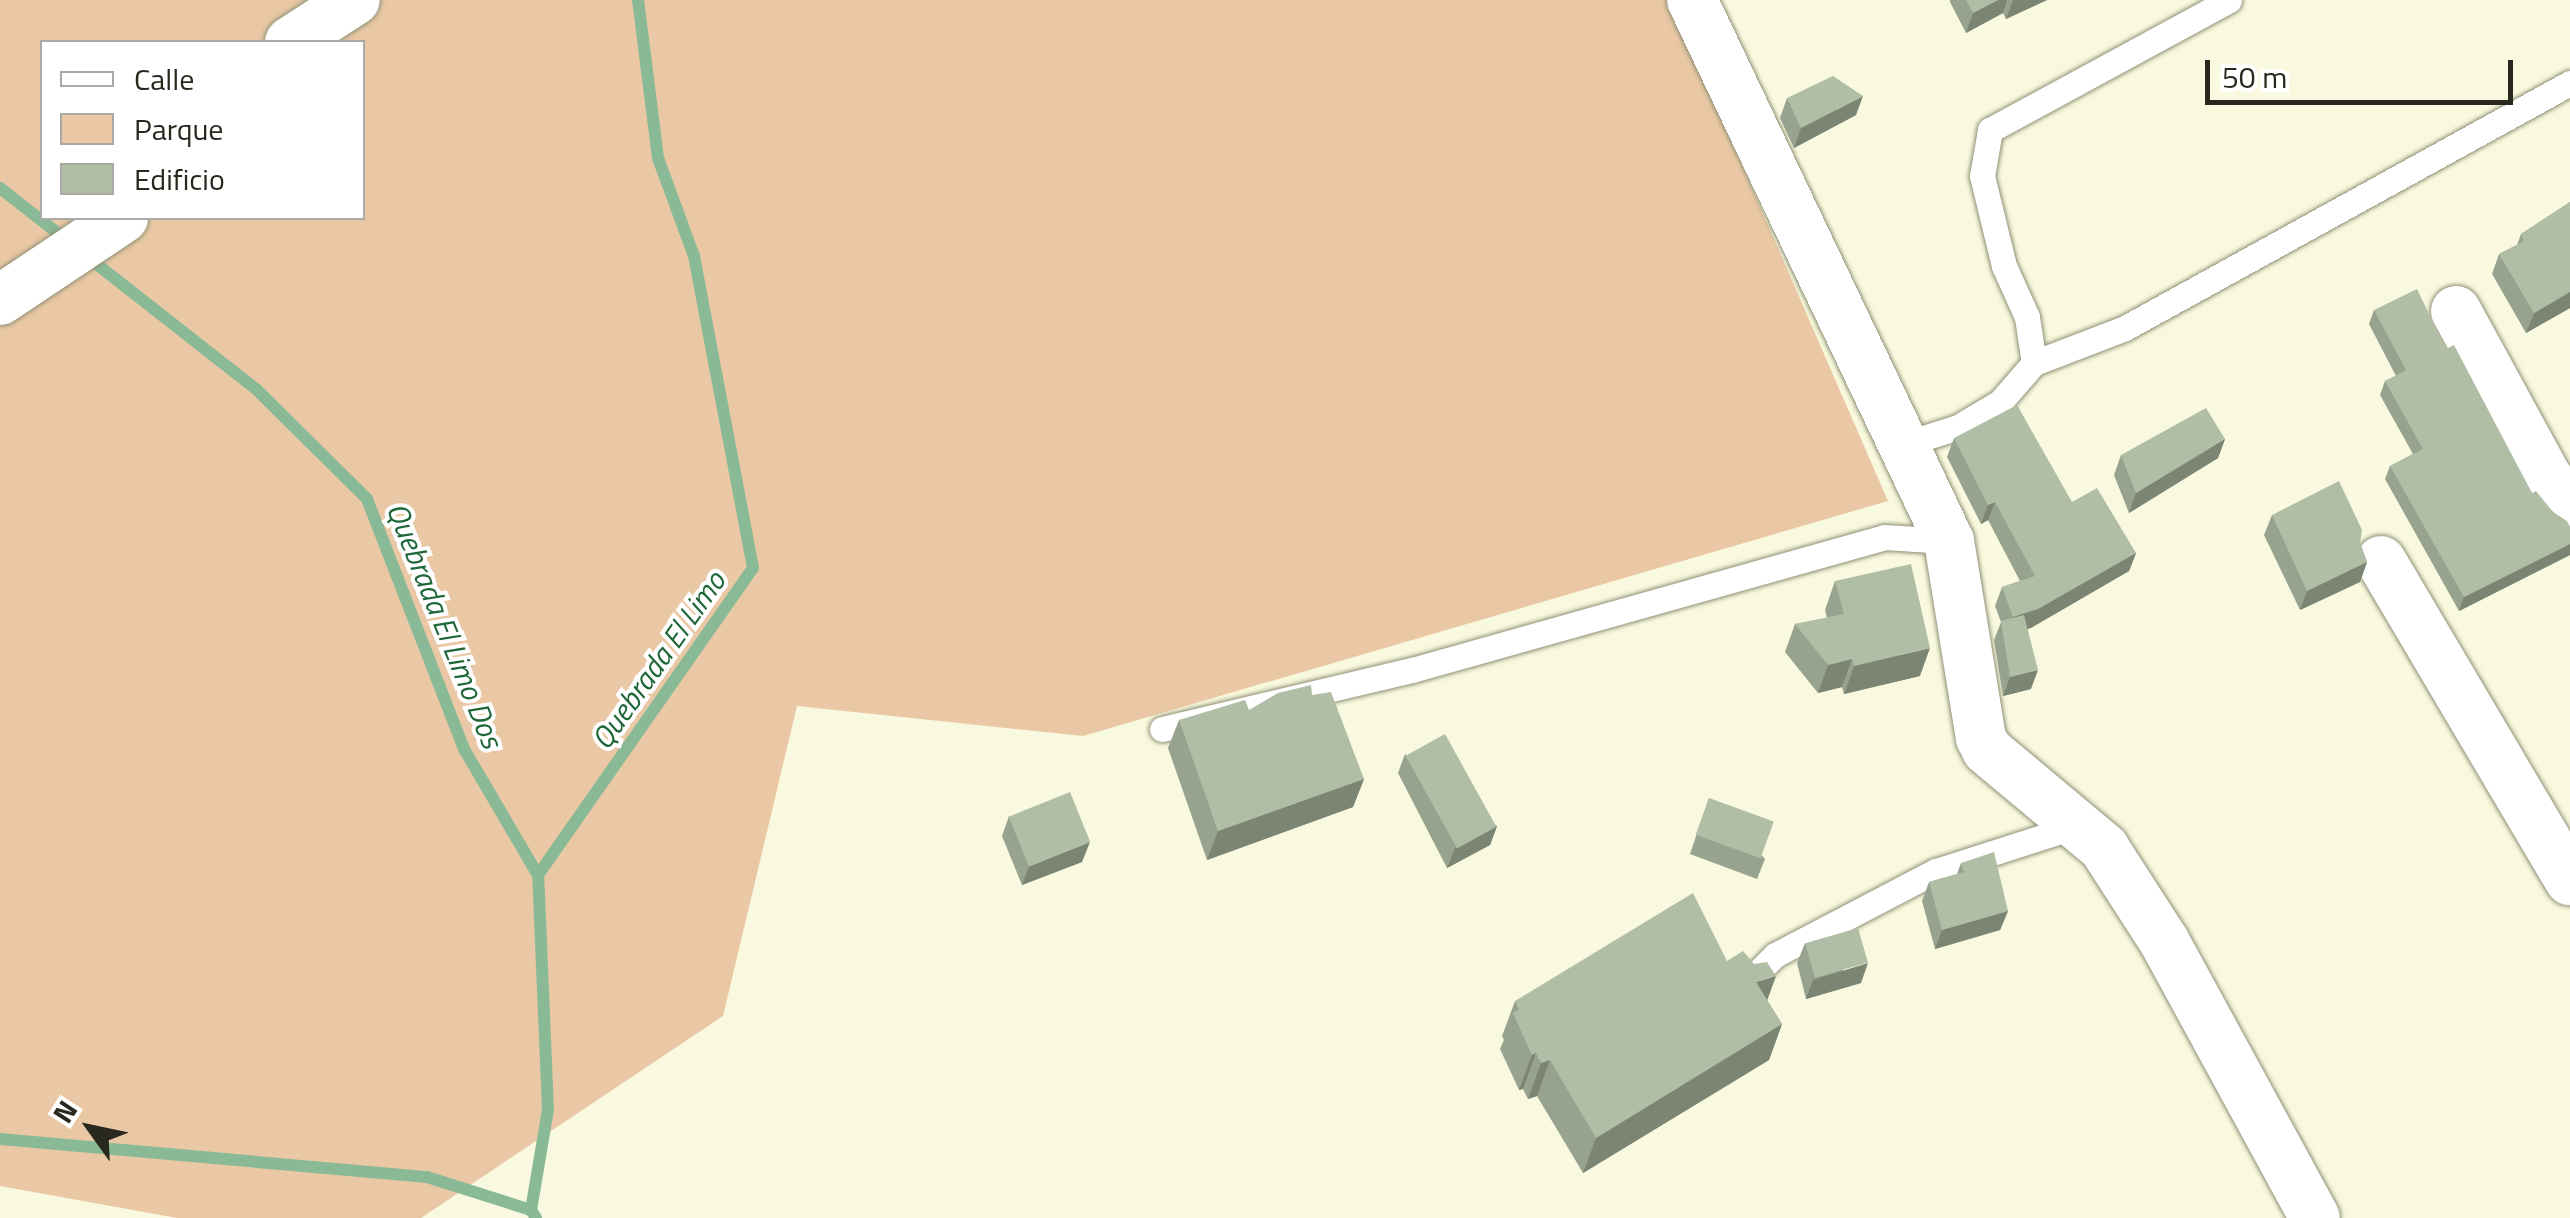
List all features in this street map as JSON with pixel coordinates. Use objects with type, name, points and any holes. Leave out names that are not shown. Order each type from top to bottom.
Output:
[{"type":"street","points":[[293,40],[355,0]]},
{"type":"street","points":[[1692,0],[1949,541],[1981,738],[1999,764],[2104,848],[2164,940],[2316,1218]]},
{"type":"street","points":[[0,300],[108,227]]},
{"type":"street","points":[[2456,311],[2546,476],[2570,508]]},
{"type":"street","points":[[2380,560],[2570,880]]},
{"type":"lane","points":[[2034,364],[2027,317],[2004,266],[1982,176],[1990,130],[2228,0]]},
{"type":"lane","points":[[1904,444],[1958,427],[2000,402],[2034,364],[2125,328],[2570,83]]},
{"type":"lane","points":[[1162,728],[1412,670],[1884,536],[1949,541]]},
{"type":"lane","points":[[1746,984],[1774,954],[1936,871],[2079,825]]},
{"type":"green space","points":[[0,0],[1670,0],[1888,501],[1083,736],[797,706],[723,1016],[421,1218],[177,1218],[0,1186]]},
{"type":"building","points":[[1966,0],[1998,0],[1973,13]]},
{"type":"building","points":[[1833,76],[1863,96],[1801,128],[1787,98]]},
{"type":"building","points":[[2570,202],[2570,292],[2534,313],[2499,254],[2524,241],[2521,234]]},
{"type":"building","points":[[2417,289],[2446,349],[2454,345],[2532,493],[2536,491],[2570,527],[2570,544],[2464,597],[2390,466],[2423,449],[2385,381],[2406,370],[2374,310]]},
{"type":"building","points":[[2017,405],[2072,502],[2097,488],[2136,553],[2038,609],[2013,617],[2002,587],[2035,576],[1995,502],[1988,505],[1954,438]]},
{"type":"building","points":[[2206,408],[2225,439],[2136,493],[2121,455]]},
{"type":"building","points":[[2339,481],[2362,530],[2360,543],[2367,562],[2307,591],[2272,515]]},
{"type":"building","points":[[1911,564],[1930,648],[1854,666],[1852,659],[1828,665],[1795,624],[1844,614],[1835,581]]},
{"type":"building","points":[[2024,615],[2038,670],[2010,677],[2001,621]]},
{"type":"building","points":[[1311,685],[1312,695],[1331,692],[1364,779],[1218,831],[1179,720],[1245,700],[1249,710],[1278,693]]},
{"type":"building","points":[[1445,734],[1496,827],[1457,849],[1406,756]]},
{"type":"building","points":[[1070,792],[1090,842],[1029,867],[1009,817]]},
{"type":"building","points":[[1709,798],[1774,822],[1761,858],[1696,835]]},
{"type":"building","points":[[1994,852],[2008,911],[1942,930],[1929,882],[1964,872],[1961,863]]},
{"type":"building","points":[[1693,893],[1727,961],[1743,951],[1754,964],[1767,962],[1776,976],[1756,982],[1782,1024],[1596,1138],[1550,1060],[1541,1063],[1536,1053],[1532,1055],[1513,1013],[1519,1010],[1515,1001]]},
{"type":"building","points":[[1858,928],[1868,963],[1815,978],[1805,943]]},
{"type":"waterway","name":"Quebrada El Limo","points":[[536,1218],[531,1210],[548,1110],[538,875],[753,568],[694,256],[658,158],[638,0]]},
{"type":"waterway","name":"Quebrada El Limo Dos","points":[[0,188],[40,219]]},
{"type":"waterway","name":"Quebrada El Limo Dos","points":[[41,220],[69,242]]},
{"type":"waterway","name":"Quebrada El Limo Dos","points":[[85,255],[257,390],[367,499],[464,749],[538,875]]},
{"type":"waterway","points":[[0,1139],[427,1177],[531,1210]]}]
